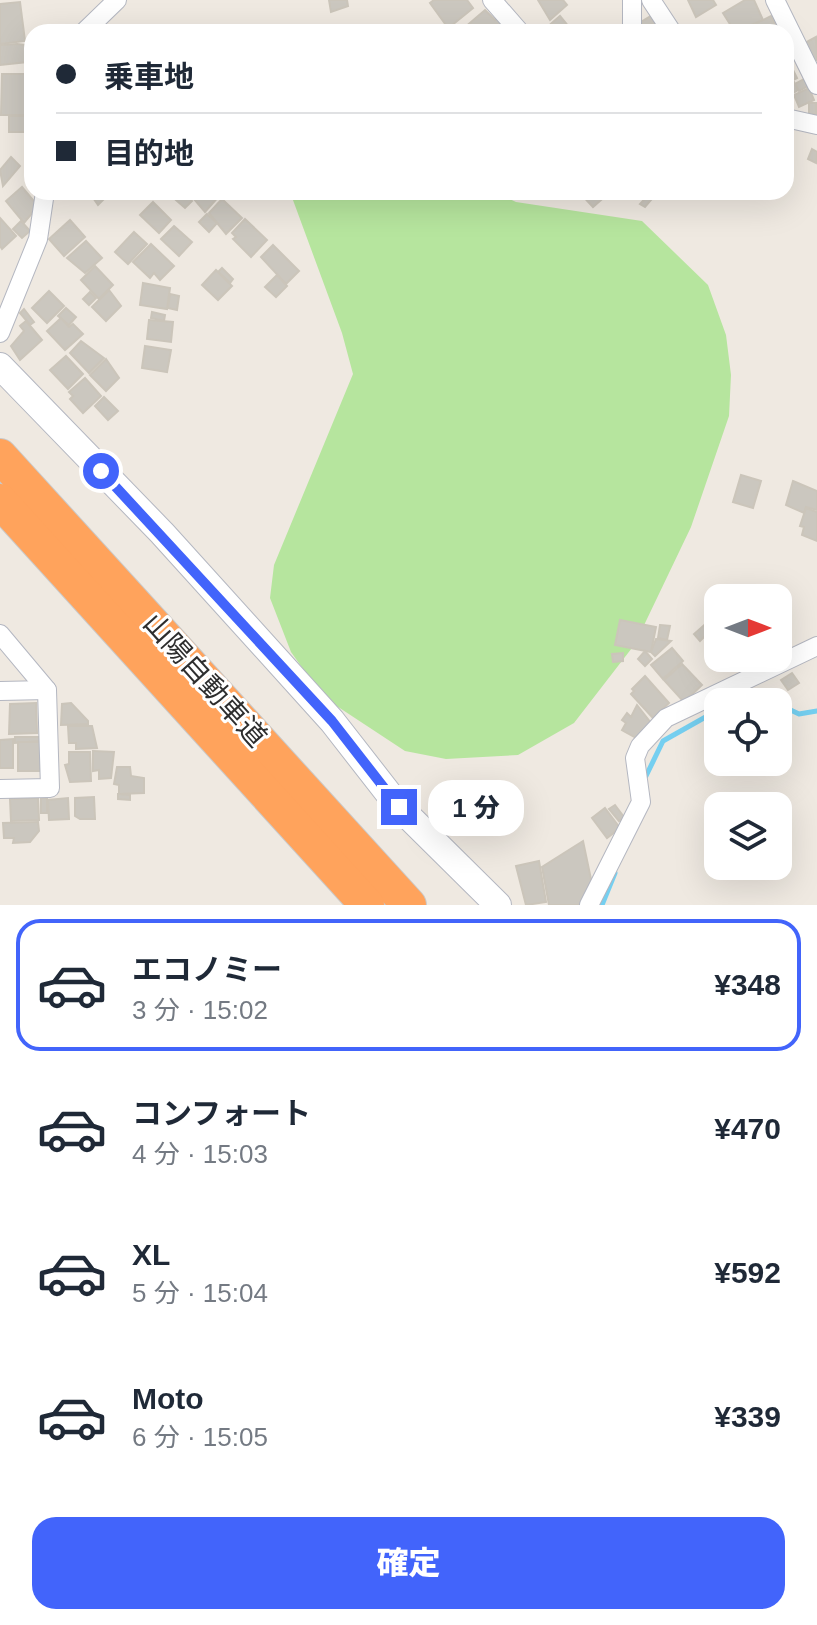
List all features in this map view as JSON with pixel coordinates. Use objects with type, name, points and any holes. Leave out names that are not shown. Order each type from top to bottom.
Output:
[{"type":"highway","name":"山陽自動車道","points":[[0,456],[409,905]]},
{"type":"highway","name":"山陽自動車道","points":[[0,501],[367,905]]},
{"type":"street","points":[[92,24],[117,0]]},
{"type":"street","points":[[493,0],[513,24]]},
{"type":"street","points":[[632,0],[632,24]]},
{"type":"street","points":[[651,0],[667,24]]},
{"type":"street","points":[[775,0],[787,24]]},
{"type":"street","points":[[794,38],[817,85]]},
{"type":"street","points":[[794,120],[817,125]]},
{"type":"street","points":[[0,333],[38,239],[44,200]]},
{"type":"street","points":[[0,366],[162,533],[332,721],[399,807],[498,905]]},
{"type":"street","points":[[0,634],[47,690],[50,788],[0,789]]},
{"type":"street","points":[[589,905],[641,802],[635,758],[640,746],[666,718],[817,646]]},
{"type":"street","points":[[0,691],[47,690]]},
{"type":"green space","points":[[293,200],[512,200],[642,221],[708,285],[726,335],[731,375],[729,416],[691,527],[635,644],[574,723],[518,755],[446,759],[405,751],[323,697],[291,652],[270,598],[274,565],[353,374],[342,333]]},
{"type":"building","points":[[329,0],[347,0],[348,6],[331,12]]},
{"type":"building","points":[[434,0],[467,0],[473,8],[453,24],[445,24],[430,3]]},
{"type":"building","points":[[538,0],[563,0],[567,5],[550,20]]},
{"type":"building","points":[[688,0],[713,0],[716,5],[696,17]]},
{"type":"building","points":[[745,0],[754,0],[763,20],[754,24],[730,24],[723,13]]},
{"type":"building","points":[[20,2],[24,41],[0,44],[0,4]]},
{"type":"building","points":[[485,10],[502,24],[469,24]]},
{"type":"building","points":[[560,16],[566,24],[551,24]]},
{"type":"building","points":[[651,16],[656,24],[642,24]]},
{"type":"building","points":[[771,16],[776,24],[755,24]]},
{"type":"building","points":[[816,37],[817,60],[815,61],[805,43]]},
{"type":"building","points":[[0,45],[24,45],[24,62],[0,65]]},
{"type":"building","points":[[2,74],[24,74],[24,115],[1,115]]},
{"type":"building","points":[[804,79],[808,86],[799,91],[795,84]]},
{"type":"building","points":[[809,88],[814,100],[799,107],[794,95]]},
{"type":"building","points":[[809,103],[816,103],[816,114],[809,114]]},
{"type":"building","points":[[9,116],[24,116],[24,132],[9,132]]},
{"type":"building","points":[[812,149],[817,152],[816,163],[808,159]]},
{"type":"building","points":[[11,157],[20,166],[3,186],[0,170]]},
{"type":"building","points":[[22,187],[24,200],[33,200],[38,206],[24,223],[6,201]]},
{"type":"building","points":[[176,200],[192,201],[185,208]]},
{"type":"building","points":[[195,200],[216,200],[205,212]]},
{"type":"building","points":[[223,200],[242,218],[226,234],[209,213]]},
{"type":"building","points":[[586,200],[601,200],[593,207]]},
{"type":"building","points":[[644,200],[651,200],[645,207],[640,204]]},
{"type":"building","points":[[153,202],[171,220],[159,233],[140,215]]},
{"type":"building","points":[[207,214],[217,223],[209,232],[199,222]]},
{"type":"building","points":[[0,218],[16,236],[2,249],[0,246]]},
{"type":"building","points":[[245,219],[267,240],[251,257],[233,239],[236,237],[232,233]]},
{"type":"building","points":[[70,220],[85,237],[64,256],[49,239]]},
{"type":"building","points":[[21,221],[30,231],[22,238],[13,229]]},
{"type":"building","points":[[174,226],[192,242],[179,256],[161,239]]},
{"type":"building","points":[[134,232],[147,244],[128,264],[115,252]]},
{"type":"building","points":[[86,241],[102,258],[85,273],[67,258]]},
{"type":"building","points":[[151,244],[174,266],[160,280],[154,273],[150,278],[133,262]]},
{"type":"building","points":[[273,245],[299,271],[286,284],[261,257]]},
{"type":"building","points":[[95,266],[113,285],[99,299],[81,280]]},
{"type":"building","points":[[222,268],[233,279],[230,283],[218,272]]},
{"type":"building","points":[[216,270],[232,286],[218,300],[202,285]]},
{"type":"building","points":[[277,275],[287,286],[276,297],[265,287]]},
{"type":"building","points":[[143,283],[170,288],[167,309],[140,305]]},
{"type":"building","points":[[109,290],[121,306],[106,321],[92,307]]},
{"type":"building","points":[[49,291],[64,306],[47,323],[32,308]]},
{"type":"building","points":[[90,292],[96,298],[89,305],[83,299]]},
{"type":"building","points":[[170,294],[179,296],[177,310],[168,308]]},
{"type":"building","points":[[66,308],[76,317],[69,325],[58,316]]},
{"type":"building","points":[[24,309],[34,322],[30,325],[20,313]]},
{"type":"building","points":[[152,312],[165,315],[164,321],[151,318]]},
{"type":"building","points":[[61,318],[69,327],[73,324],[83,334],[65,350],[47,331]]},
{"type":"building","points":[[149,320],[173,322],[171,342],[147,339]]},
{"type":"building","points":[[26,321],[42,340],[20,360],[11,346],[24,331],[20,326]]},
{"type":"building","points":[[81,341],[104,358],[89,373],[70,353]]},
{"type":"building","points":[[145,346],[171,350],[167,372],[142,368]]},
{"type":"building","points":[[66,356],[83,374],[68,389],[50,370]]},
{"type":"building","points":[[106,359],[119,378],[106,391],[90,375]]},
{"type":"building","points":[[85,378],[101,396],[83,413],[70,399],[73,396],[69,392]]},
{"type":"building","points":[[104,397],[118,411],[108,420],[95,406]]},
{"type":"building","points":[[741,475],[761,481],[753,508],[733,502]]},
{"type":"building","points":[[793,481],[817,491],[817,510],[806,507],[804,513],[786,505]]},
{"type":"building","points":[[806,508],[817,512],[817,541],[802,535],[804,527],[800,526]]},
{"type":"building","points":[[620,620],[656,627],[651,652],[615,645]]},
{"type":"building","points":[[660,625],[670,626],[667,640],[658,638]]},
{"type":"building","points":[[704,625],[704,637],[700,641],[694,634]]},
{"type":"building","points":[[656,639],[671,641],[655,656],[651,652]]},
{"type":"building","points":[[672,648],[683,661],[663,679],[651,665]]},
{"type":"building","points":[[645,651],[652,659],[645,666],[638,659]]},
{"type":"building","points":[[623,653],[623,661],[613,662],[612,654]]},
{"type":"building","points":[[682,664],[702,685],[684,702],[664,680]]},
{"type":"building","points":[[792,673],[799,683],[787,688],[781,680]]},
{"type":"building","points":[[645,676],[669,703],[653,718],[631,694]]},
{"type":"building","points":[[36,703],[37,733],[9,734],[10,704]]},
{"type":"building","points":[[71,703],[88,724],[61,725],[62,704]]},
{"type":"building","points":[[637,705],[651,723],[638,739],[622,730],[626,723],[622,720],[627,713],[631,717]]},
{"type":"building","points":[[68,726],[92,726],[97,748],[76,749],[76,743],[69,743]]},
{"type":"building","points":[[15,737],[40,737],[40,741],[15,743]]},
{"type":"building","points":[[13,739],[13,768],[0,768],[0,740]]},
{"type":"building","points":[[18,742],[40,742],[40,771],[18,771]]},
{"type":"building","points":[[93,751],[114,752],[111,778],[99,779],[99,770],[93,771]]},
{"type":"building","points":[[69,752],[90,752],[91,781],[70,782],[65,765],[69,764]]},
{"type":"building","points":[[117,767],[130,767],[131,776],[144,778],[144,793],[119,794],[119,785],[114,784]]},
{"type":"building","points":[[118,794],[130,795],[130,800],[118,799]]},
{"type":"building","points":[[94,797],[95,819],[75,816],[75,798]]},
{"type":"building","points":[[38,798],[39,820],[11,821],[10,799]]},
{"type":"building","points":[[41,798],[47,798],[47,813],[41,813]]},
{"type":"building","points":[[68,798],[69,819],[49,820],[48,800]]},
{"type":"building","points":[[615,805],[624,817],[619,821],[609,809]]},
{"type":"building","points":[[605,808],[620,828],[607,838],[592,818]]},
{"type":"building","points":[[38,822],[39,831],[30,842],[13,843],[14,838],[4,838],[3,823]]},
{"type":"building","points":[[583,841],[592,884],[579,905],[549,905],[542,867]]},
{"type":"building","points":[[539,861],[546,902],[526,905],[516,866]]},
{"type":"waterway","points":[[792,711],[799,714],[817,711]]},
{"type":"waterway","points":[[646,776],[663,741],[704,718]]},
{"type":"waterway","points":[[602,905],[615,873]]},
{"type":"route","points":[[101,471],[162,533],[332,721],[399,807]]}]
